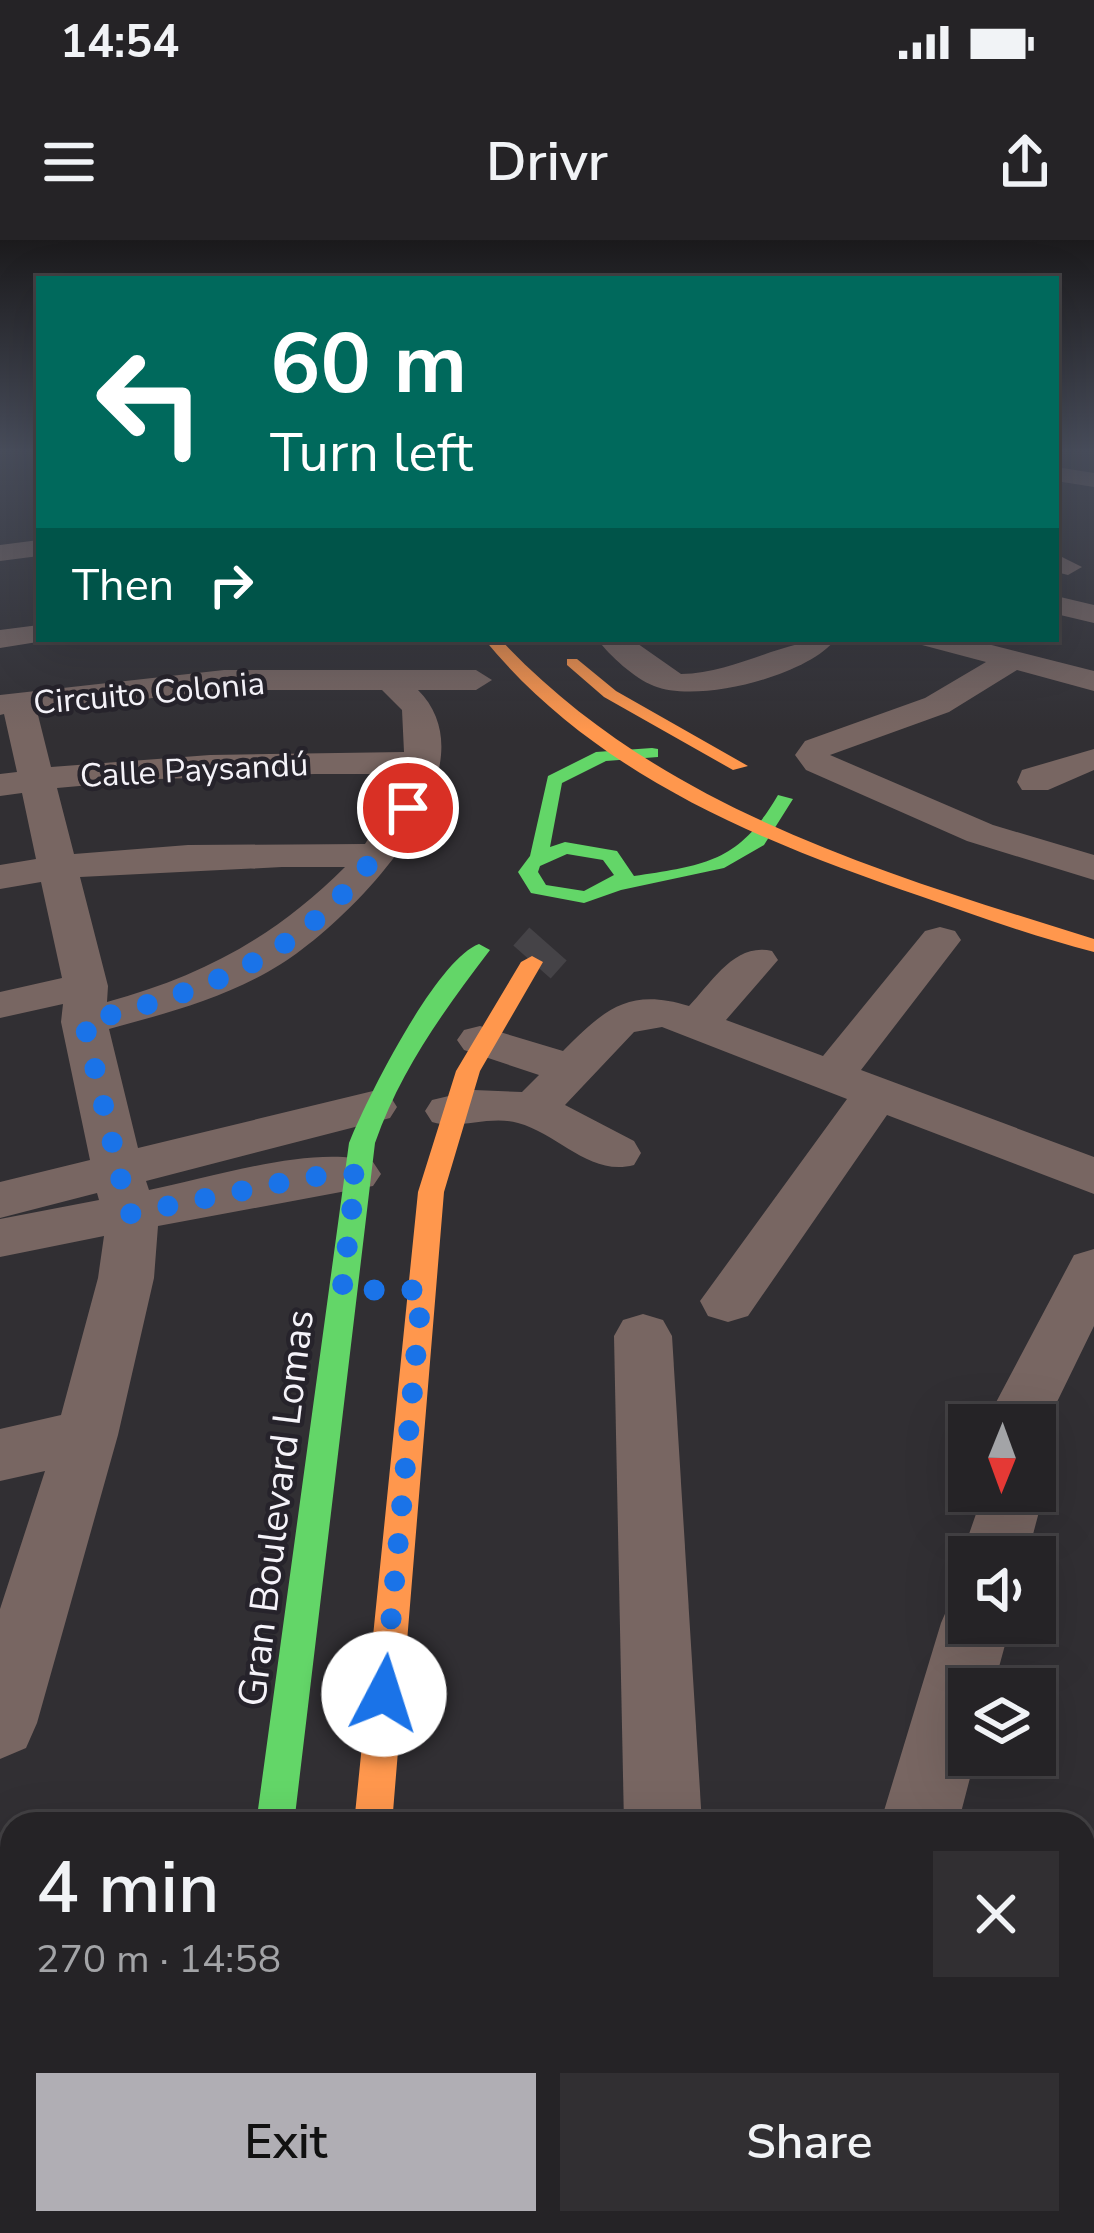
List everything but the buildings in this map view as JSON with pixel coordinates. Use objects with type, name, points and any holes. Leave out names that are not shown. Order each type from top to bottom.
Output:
[{"type":"main road","points":[[495,642],[543,695],[622,755],[774,831],[863,867],[1094,946]]},
{"type":"main road","points":[[529,877],[550,894],[608,890],[724,862],[759,847],[796,794],[704,749],[610,694],[552,642]]},
{"type":"main road","points":[[529,877],[551,759],[543,695]]},
{"type":"main road","points":[[551,759],[704,749]]},
{"type":"main road","points":[[529,877],[566,848],[596,849],[619,860],[624,868],[608,890],[568,920]]},
{"type":"main road","points":[[724,862],[863,867]]},
{"type":"main road","name":"Gran Boulevard Lomas","points":[[277,1812],[352,1290],[356,1174],[373,1107],[435,1002],[479,950]]},
{"type":"main road","points":[[374,1812],[412,1290],[449,1111],[486,1028],[532,962]]},
{"type":"main road","points":[[435,1002],[486,1028]]},
{"type":"street","points":[[0,553],[36,548]]},
{"type":"street","points":[[1059,606],[1094,614]]},
{"type":"street","points":[[0,639],[36,634]]},
{"type":"street","points":[[616,642],[667,681],[686,685],[709,683],[806,643]]},
{"type":"street","points":[[944,642],[1094,681]]},
{"type":"street","points":[[1012,660],[937,705],[818,748],[812,755],[818,764],[980,833],[1094,868]]},
{"type":"street","points":[[0,1005],[166,1001],[262,962],[317,922],[378,856],[408,808],[421,763],[418,708],[391,680]]},
{"type":"street","name":"Circuito Colonia","points":[[0,1723],[86,1435],[126,1278],[132,1231],[57,866],[19,782],[9,703],[178,682],[476,680]]},
{"type":"street","points":[[1086,801],[1040,787],[1035,778],[1094,759]]},
{"type":"street","name":"Calle Paysandú","points":[[19,782],[196,763],[421,763]]},
{"type":"street","points":[[0,877],[184,853],[378,856]]},
{"type":"street","points":[[728,1300],[940,940]]},
{"type":"street","points":[[696,1025],[758,960]]},
{"type":"street","points":[[534,1108],[618,1022],[637,1013],[668,1015],[1092,1171]]},
{"type":"street","points":[[486,1028],[515,1055],[571,1067]]},
{"type":"street","points":[[449,1111],[486,1103],[534,1108],[616,1153]]},
{"type":"street","points":[[0,1238],[373,1107]]},
{"type":"street","points":[[0,1200],[356,1174]]},
{"type":"street","points":[[1026,1404],[1094,1269]]},
{"type":"street","points":[[644,1336],[663,1812]]},
{"type":"street","points":[[0,1454],[86,1435]]},
{"type":"street","points":[[922,1812],[970,1644]]},
{"type":"tunnel","points":[[532,962],[548,944]]},
{"type":"traffic: fast","points":[[539,856],[554,780],[602,756],[652,753]]},
{"type":"traffic: fast","points":[[620,884],[694,871],[739,854],[773,823],[784,799]]},
{"type":"traffic: fast","points":[[565,848],[610,855],[624,876],[605,891],[584,897],[538,889],[528,872],[531,863],[565,848]]},
{"type":"traffic: fast","points":[[277,1812],[362,1143],[411,1041],[479,950]]},
{"type":"traffic: slow","points":[[495,642],[541,692],[608,745],[738,819],[879,876],[1094,946]]},
{"type":"traffic: slow","points":[[572,662],[610,694],[739,766]]},
{"type":"traffic: slow","points":[[374,1812],[431,1192],[468,1071],[532,962]]},
{"type":"route","points":[[384,1694],[422,1290],[342,1290],[356,1174],[310,1177],[129,1214],[84,1022],[166,1001],[262,962],[317,922],[378,856],[408,808]]}]
